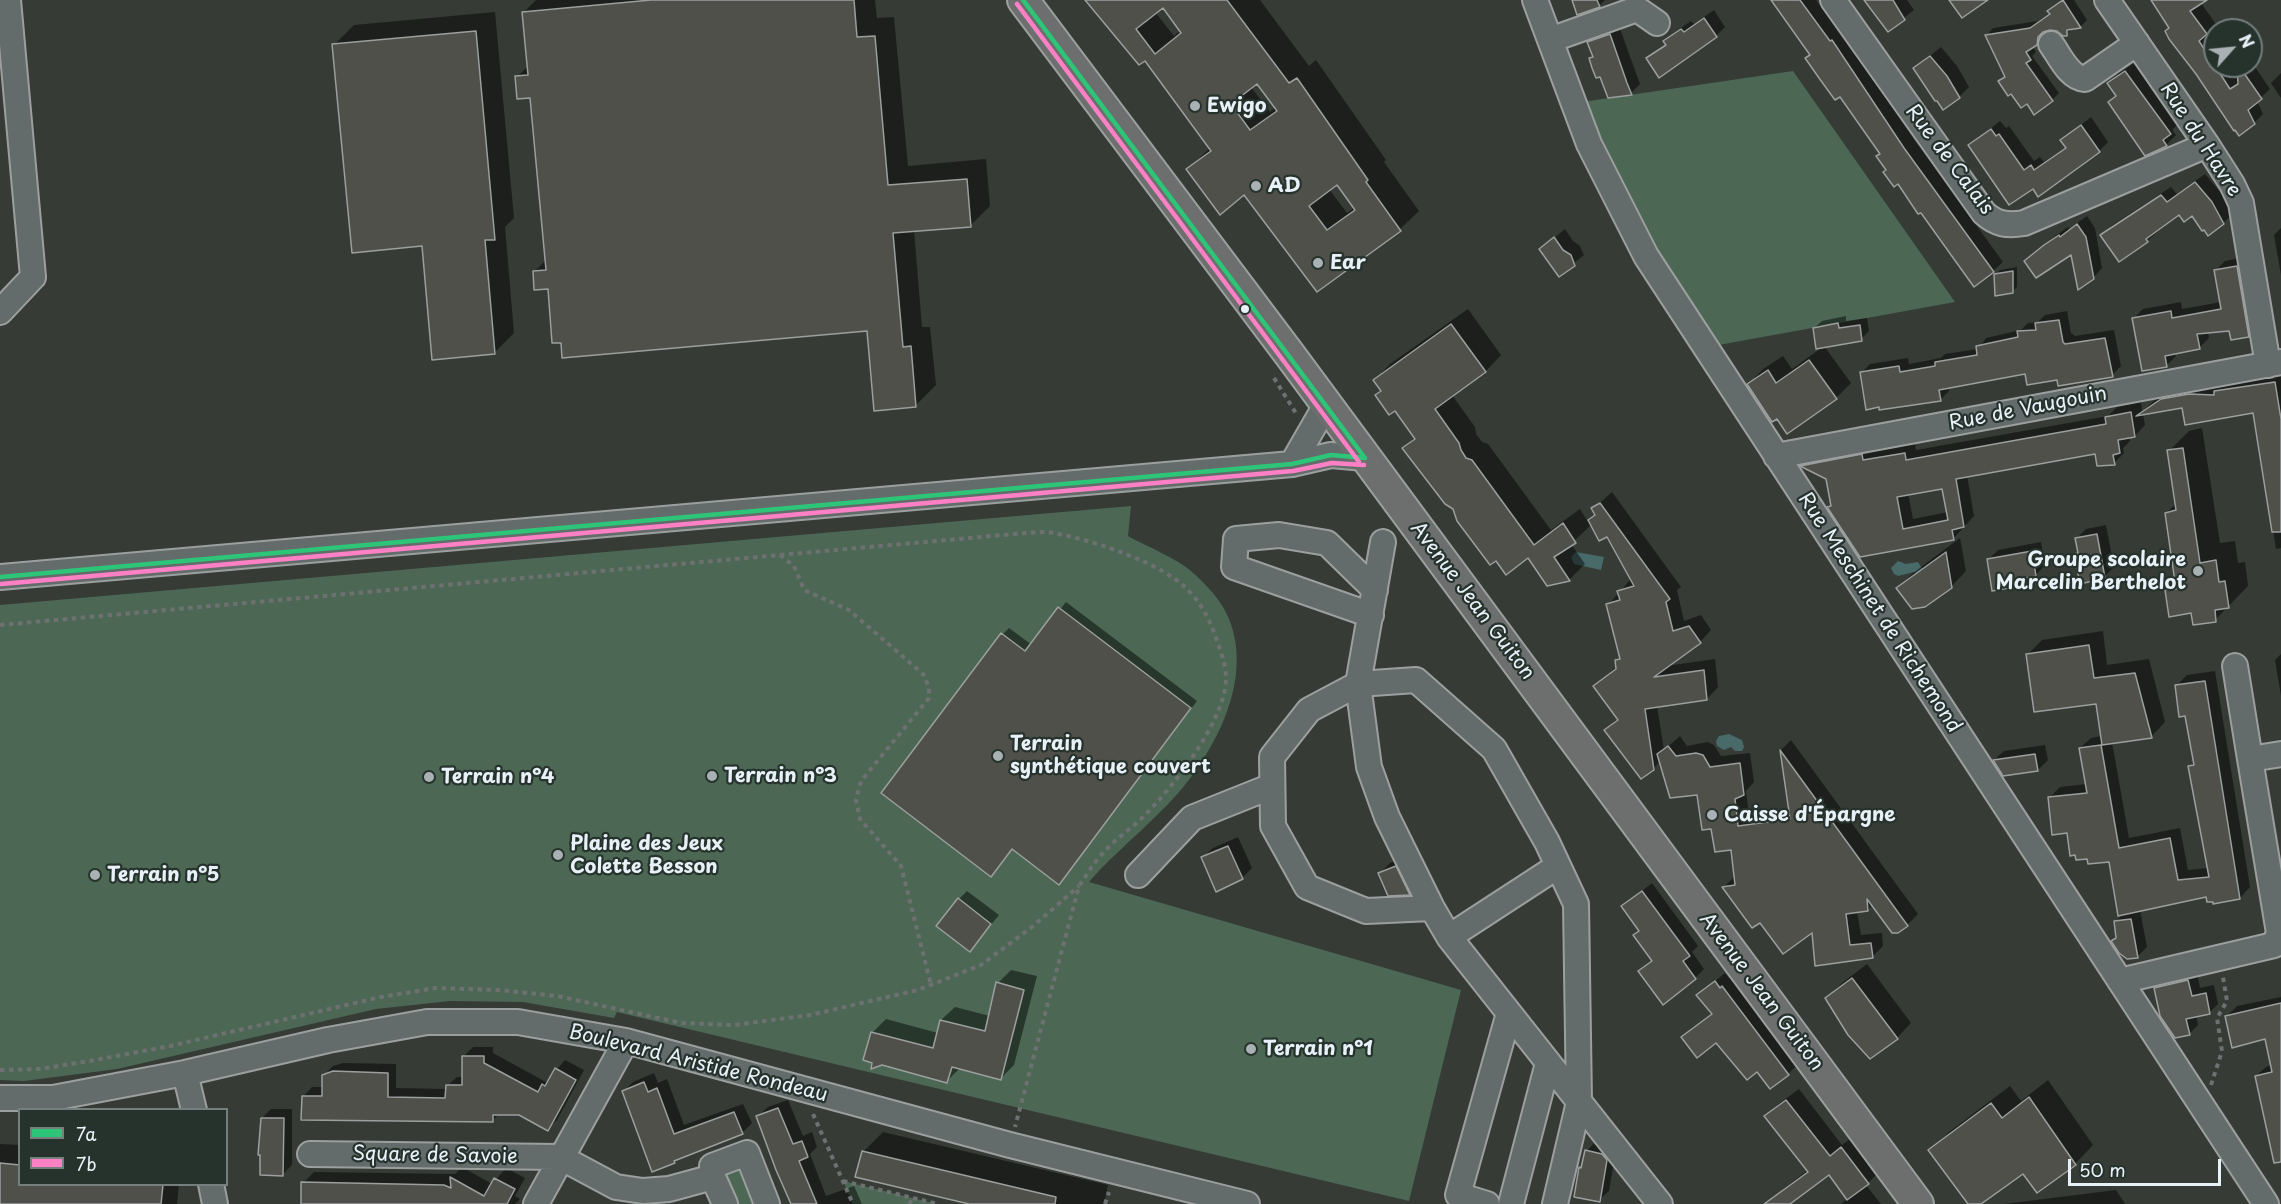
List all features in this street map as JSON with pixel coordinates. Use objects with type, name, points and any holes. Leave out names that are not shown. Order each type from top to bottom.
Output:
[{"type":"main road","name":"Avenue Jean Guiton","points":[[1023,0],[1918,1204]]},
{"type":"street","points":[[0,312],[33,278],[8,0]]},
{"type":"street","name":"Rue Meschinet de Richemond","points":[[1535,0],[1589,144],[1646,256],[2266,1204]]},
{"type":"street","name":"Rue de Calais","points":[[1833,0],[1984,213],[1991,220],[2001,224],[2024,223],[2207,145]]},
{"type":"street","name":"Rue du Havre","points":[[2108,0],[2207,145],[2232,184],[2241,203],[2275,364]]},
{"type":"street","points":[[1550,40],[1637,9],[1656,23]]},
{"type":"street","points":[[2051,44],[2072,74],[2078,79],[2085,79],[2137,43]]},
{"type":"street","name":"Rue de Vaugouin","points":[[1776,456],[2275,364]]},
{"type":"street","points":[[1292,464],[1326,405]]},
{"type":"street","points":[[0,578],[1292,464],[1331,455],[1365,458]]},
{"type":"street","points":[[1371,615],[1234,567],[1236,539],[1279,535],[1327,543],[1375,590]]},
{"type":"street","points":[[1383,542],[1358,684],[1369,767],[1388,818],[1432,908],[1449,937],[1660,1204]]},
{"type":"street","points":[[2120,981],[2220,959],[2278,954],[2279,933],[2235,666]]},
{"type":"street","points":[[1432,908],[1366,911],[1307,887],[1273,826],[1272,757],[1309,710],[1358,684],[1416,680],[1494,749],[1547,842],[1576,904],[1579,1102],[1555,1204]]},
{"type":"street","points":[[2250,759],[2281,754]]},
{"type":"street","points":[[1138,875],[1192,818],[1272,786]]},
{"type":"street","points":[[1449,937],[1558,866]]},
{"type":"street","points":[[1487,1204],[1458,1195],[1509,1013]]},
{"type":"street","name":"Boulevard Aristide Rondeau","points":[[0,1098],[53,1098],[185,1073],[328,1040],[427,1022],[518,1022],[626,1041],[1010,1145],[1247,1204]]},
{"type":"street","points":[[537,1204],[560,1157],[626,1041]]},
{"type":"street","points":[[1511,1204],[1548,1063]]},
{"type":"street","points":[[185,1073],[194,1108]]},
{"type":"street","points":[[725,1204],[713,1176],[712,1166],[747,1153],[767,1204]]},
{"type":"street","name":"Square de Savoie","points":[[310,1154],[560,1157]]},
{"type":"street","points":[[560,1157],[616,1187],[643,1191],[669,1189],[713,1176]]},
{"type":"street","points":[[211,1186],[215,1204]]},
{"type":"path","points":[[0,625],[780,554],[1050,532],[1136,558],[1165,572],[1185,586],[1198,601],[1210,621],[1219,645],[1226,677],[1220,707],[1200,744],[1172,787],[1103,853],[1079,886],[1010,1145]]},
{"type":"path","points":[[780,554],[794,566],[804,590],[849,610],[923,674],[929,687],[928,698],[861,781],[856,800],[860,819],[901,866],[931,985]]},
{"type":"path","points":[[2201,1104],[2214,1080],[2222,1051],[2217,1018],[2227,1001],[2220,959]]},
{"type":"path","points":[[802,1089],[853,1204]]},
{"type":"path","points":[[843,1180],[938,1204]]},
{"type":"path","points":[[909,1204],[914,1198]]},
{"type":"green space","points":[[1793,71],[1955,302],[1713,346],[1650,246],[1582,102]]},
{"type":"green space","name":"Plaine des Jeux Colette Besson","points":[[1131,506],[1128,536],[1186,567],[1218,599],[1229,619],[1235,639],[1237,659],[1235,679],[1231,699],[1216,738],[1194,773],[1170,802],[1089,882],[1461,990],[1409,1201],[617,1012],[614,1018],[523,1002],[450,1001],[376,1009],[117,1069],[24,1081],[0,1080],[0,605]]},
{"type":"green space","points":[[747,1153],[767,1204],[726,1204],[712,1166]]},
{"type":"green space","points":[[843,1181],[937,1204],[853,1204]]},
{"type":"water","points":[[1576,552],[1604,557],[1601,570],[1574,564],[1571,557]]},
{"type":"water","points":[[1898,561],[1906,564],[1918,562],[1923,570],[1916,575],[1914,572],[1898,576],[1891,568]]},
{"type":"water","points":[[1729,734],[1742,740],[1744,747],[1742,751],[1735,751],[1731,747],[1724,750],[1717,746],[1716,741],[1719,736]]},
{"type":"building","points":[[651,0],[854,0],[857,37],[875,36],[888,185],[967,179],[971,227],[893,233],[903,347],[911,346],[916,407],[874,411],[867,331],[562,358],[561,343],[552,343],[548,289],[534,290],[533,271],[546,270],[530,98],[517,99],[515,76],[528,75],[522,12]]},
{"type":"building","points":[[1085,0],[1227,0],[1289,83],[1297,78],[1401,231],[1317,292],[1244,195],[1220,215],[1186,169],[1211,151],[1145,61],[1139,65]],"holes":[[[1163,8],[1181,33],[1155,54],[1136,29]],[[1257,84],[1277,111],[1250,130],[1231,104]],[[1337,185],[1355,210],[1327,230],[1309,206]]]},
{"type":"building","points":[[1572,0],[1597,0],[1600,7],[1577,15]]},
{"type":"building","points":[[1771,0],[1800,0],[1830,41],[1832,40],[1904,148],[1994,272],[1974,287],[1921,213],[1918,214],[1898,184],[1894,187],[1883,172],[1886,170],[1876,156],[1880,154],[1840,97],[1835,100],[1819,78],[1805,58],[1810,55]]},
{"type":"building","points":[[1864,0],[1893,0],[1905,20],[1888,32]]},
{"type":"building","points":[[1949,0],[1988,0],[1962,18]]},
{"type":"building","points":[[2063,0],[2081,28],[2067,30],[2067,36],[2057,31],[2043,32],[2038,37],[2037,45],[2026,52],[2031,60],[2026,63],[2053,101],[2034,115],[2027,104],[2021,108],[2011,94],[2008,96],[1998,81],[2005,77],[1985,35],[2030,28],[2050,14],[2047,11]]},
{"type":"building","points":[[2151,0],[2207,0],[2190,11],[2203,29],[2203,38],[2199,41],[2203,47],[2203,78],[2223,78],[2230,89],[2238,84],[2238,78],[2247,78],[2262,99],[2248,110],[2255,124],[2239,136],[2234,131],[2196,74],[2169,39],[2165,31],[2169,28]]},
{"type":"building","points":[[1704,18],[1717,37],[1659,78],[1646,58],[1666,45],[1663,41],[1681,29],[1684,32]]},
{"type":"building","points":[[476,31],[495,240],[485,240],[495,354],[432,360],[422,246],[352,253],[332,44]]},
{"type":"building","points":[[1610,34],[1632,95],[1608,98],[1600,77],[1596,78],[1592,68],[1589,58],[1593,57],[1587,42]]},
{"type":"building","points":[[1930,56],[1947,76],[1960,98],[1943,110],[1913,68]]},
{"type":"building","points":[[2125,71],[2171,134],[2163,140],[2167,146],[2145,156],[2108,102],[2116,96],[2107,83]]},
{"type":"building","points":[[2081,125],[2100,152],[2038,197],[2033,189],[2009,205],[1968,145],[1991,129],[1996,136],[1999,134],[2024,170],[2031,165],[2034,170],[2066,148],[2060,140]]},
{"type":"building","points":[[2195,182],[2212,202],[2224,224],[2208,236],[2192,216],[2184,222],[2179,215],[2146,239],[2148,242],[2119,262],[2100,235],[2161,195],[2167,202]]},
{"type":"building","points":[[2077,224],[2086,237],[2094,279],[2078,290],[2071,255],[2036,278],[2024,261]]},
{"type":"building","points":[[1554,237],[1563,250],[1571,255],[1575,266],[1559,277],[1539,249]]},
{"type":"building","points":[[2237,266],[2249,337],[2231,340],[2229,331],[2197,334],[2200,349],[2165,356],[2167,367],[2142,371],[2132,318],[2171,311],[2172,318],[2221,309],[2214,270]]},
{"type":"building","points":[[2013,271],[2013,293],[1995,296],[1994,274]]},
{"type":"building","points":[[2059,320],[2065,344],[2105,338],[2113,377],[2058,386],[2057,380],[2027,385],[2025,374],[1939,390],[1941,401],[1866,410],[1860,372],[1899,366],[1900,372],[1935,366],[1935,362],[1977,355],[1976,346],[2018,337],[2017,331],[2036,330],[2035,323]]},
{"type":"building","points":[[1838,323],[1839,328],[1860,325],[1862,341],[1816,349],[1813,328]]},
{"type":"building","points":[[1451,324],[1486,372],[1435,409],[1459,443],[1466,458],[1472,460],[1534,545],[1563,523],[1576,543],[1554,557],[1570,581],[1547,586],[1528,558],[1506,575],[1496,561],[1490,565],[1457,521],[1453,509],[1445,504],[1402,448],[1415,439],[1395,411],[1389,415],[1375,395],[1381,391],[1373,380]]},
{"type":"building","points":[[1809,360],[1837,399],[1787,434],[1777,419],[1772,422],[1747,384],[1768,370],[1776,383]]},
{"type":"building","points":[[2275,382],[2281,419],[2281,532],[2272,532],[2253,413],[2185,425],[2182,408],[2136,416],[2161,399],[2189,394],[2214,395],[2214,391]]},
{"type":"building","points":[[2131,412],[2135,437],[2118,440],[2120,453],[2113,455],[2115,465],[2097,466],[2095,454],[1956,479],[1964,527],[1952,530],[1954,540],[1860,557],[1827,507],[1831,506],[1826,479],[1800,466],[1862,454],[1863,460],[1905,453],[1906,460],[2106,424],[2105,417]],"holes":[[[1942,489],[1948,520],[1903,529],[1897,497]]]},
{"type":"building","points":[[2183,448],[2200,563],[2216,560],[2219,582],[2225,581],[2229,608],[2215,610],[2216,622],[2193,625],[2191,613],[2169,617],[2165,590],[2176,589],[2165,513],[2176,510],[2167,450]]},
{"type":"building","points":[[1600,503],[1670,599],[1666,602],[1673,631],[1689,626],[1701,643],[1654,677],[1704,670],[1707,700],[1645,709],[1654,770],[1641,779],[1604,730],[1618,720],[1593,686],[1616,669],[1615,660],[1620,659],[1606,604],[1620,600],[1617,591],[1634,586],[1607,537],[1599,541],[1588,520],[1595,515],[1591,508]]},
{"type":"building","points":[[2097,534],[2105,578],[2080,584],[2074,554],[2078,553],[2075,538]]},
{"type":"building","points":[[2032,551],[2036,576],[2019,580],[2020,586],[1992,591],[1987,559]]},
{"type":"building","points":[[1946,552],[1952,588],[1925,607],[1912,609],[1896,588]]},
{"type":"building","name":"Terrain synthétique couvert","points":[[1058,607],[1191,708],[1059,885],[1012,849],[991,877],[881,793],[1001,633],[1025,651]]},
{"type":"building","points":[[2089,645],[2094,678],[2135,673],[2152,738],[2102,745],[2096,704],[2034,712],[2026,654]]},
{"type":"building","points":[[2205,681],[2240,899],[2213,904],[2213,902],[2207,902],[2206,897],[2118,916],[2109,862],[2088,864],[2087,859],[2076,860],[2075,855],[2070,856],[2067,833],[2052,835],[2048,797],[2087,793],[2079,748],[2101,745],[2119,848],[2170,838],[2178,880],[2209,877],[2188,766],[2194,765],[2185,716],[2179,717],[2175,685]]},
{"type":"building","points":[[1668,746],[1676,756],[1696,753],[1703,755],[1710,767],[1740,763],[1744,795],[1735,799],[1738,826],[1790,819],[1780,750],[1908,926],[1898,933],[1892,933],[1867,899],[1868,911],[1846,914],[1850,945],[1871,943],[1873,958],[1815,966],[1812,933],[1783,954],[1760,923],[1752,928],[1722,887],[1735,885],[1731,850],[1715,852],[1711,829],[1702,830],[1697,795],[1670,798],[1657,754]]},
{"type":"building","points":[[2035,754],[2038,771],[2003,776],[1993,760]]},
{"type":"building","points":[[1228,846],[1243,879],[1216,892],[1201,857]]},
{"type":"building","points":[[1396,866],[1410,895],[1388,896],[1378,873]]},
{"type":"building","points":[[1642,891],[1690,956],[1683,961],[1696,979],[1663,1005],[1638,971],[1652,961],[1633,935],[1639,931],[1621,906]]},
{"type":"building","points":[[958,898],[991,924],[970,952],[936,926]]},
{"type":"building","points":[[2131,919],[2138,958],[2127,959],[2119,953],[2111,941],[2116,938],[2114,921]]},
{"type":"building","points":[[1852,978],[1898,1039],[1870,1059],[1848,1035],[1825,998]]},
{"type":"building","points":[[2188,980],[2192,996],[2206,993],[2210,1014],[2186,1019],[2190,1035],[2175,1038],[2160,1016],[2154,988]]},
{"type":"building","points":[[1715,981],[1720,988],[1722,986],[1789,1075],[1770,1089],[1757,1072],[1747,1080],[1716,1043],[1697,1058],[1681,1037],[1712,1014],[1696,995]]},
{"type":"building","points":[[996,982],[1024,990],[1001,1080],[952,1067],[947,1083],[882,1065],[871,1069],[872,1063],[863,1060],[871,1032],[933,1048],[940,1020],[985,1031]]},
{"type":"building","points":[[2281,1003],[2281,1162],[2274,1163],[2255,1076],[2272,1072],[2265,1039],[2232,1048],[2225,1016]]},
{"type":"building","points":[[462,1056],[484,1056],[484,1063],[538,1092],[542,1084],[545,1086],[555,1068],[576,1080],[548,1131],[519,1115],[493,1115],[493,1122],[301,1120],[302,1096],[322,1096],[322,1075],[333,1071],[388,1073],[388,1097],[445,1098],[446,1085],[462,1085]]},
{"type":"building","points":[[644,1082],[648,1092],[657,1088],[674,1134],[734,1112],[743,1134],[652,1172],[622,1091]]},
{"type":"building","points":[[2029,1097],[2076,1165],[2037,1193],[2023,1174],[1981,1204],[1968,1204],[1928,1150],[1991,1103],[2002,1118]]},
{"type":"building","points":[[1786,1100],[1830,1156],[1841,1147],[1869,1184],[1847,1200],[1829,1175],[1790,1204],[1764,1204],[1808,1172],[1764,1116]]},
{"type":"building","points":[[778,1108],[793,1144],[802,1141],[808,1157],[799,1161],[817,1204],[791,1204],[776,1170],[756,1116]]},
{"type":"building","points":[[261,1118],[284,1118],[283,1176],[260,1175],[260,1155],[258,1155]]},
{"type":"building","points":[[1585,1150],[1602,1154],[1607,1160],[1600,1202],[1574,1197],[1579,1167],[1581,1168]]},
{"type":"building","points":[[862,1151],[1056,1197],[1055,1204],[969,1204],[855,1177]]},
{"type":"building","points":[[0,1163],[18,1165],[18,1186],[163,1186],[161,1204],[0,1204]]},
{"type":"building","points":[[450,1177],[484,1196],[494,1178],[515,1189],[507,1204],[301,1204],[301,1182],[444,1185],[451,1188]]},
{"type":"transit line","name":"7a","points":[[1023,0],[1365,458]]},
{"type":"transit line","name":"7b","points":[[1017,4],[1359,462]]},
{"type":"transit line","name":"7a","points":[[0,577],[1292,464],[1331,455],[1365,458]]},
{"type":"transit line","name":"7b","points":[[1,584],[1293,471],[1332,463],[1364,465]]},
{"type":"place","name":"Ewigo","points":[[1195,106]]},
{"type":"place","name":"AD","points":[[1256,186]]},
{"type":"place","name":"Ear","points":[[1318,263]]},
{"type":"place","name":"Groupe scolaire Marcelin Berthelot","points":[[2198,571]]},
{"type":"place","name":"Terrain synthétique couvert","points":[[998,756]]},
{"type":"place","name":"Terrain n°3","points":[[712,776]]},
{"type":"place","name":"Terrain n°4","points":[[429,777]]},
{"type":"place","name":"Caisse d'Épargne","points":[[1712,815]]},
{"type":"place","name":"Plaine des Jeux Colette Besson","points":[[558,855]]},
{"type":"place","name":"Terrain n°5","points":[[95,875]]},
{"type":"place","name":"Terrain n°1","points":[[1251,1049]]}]
